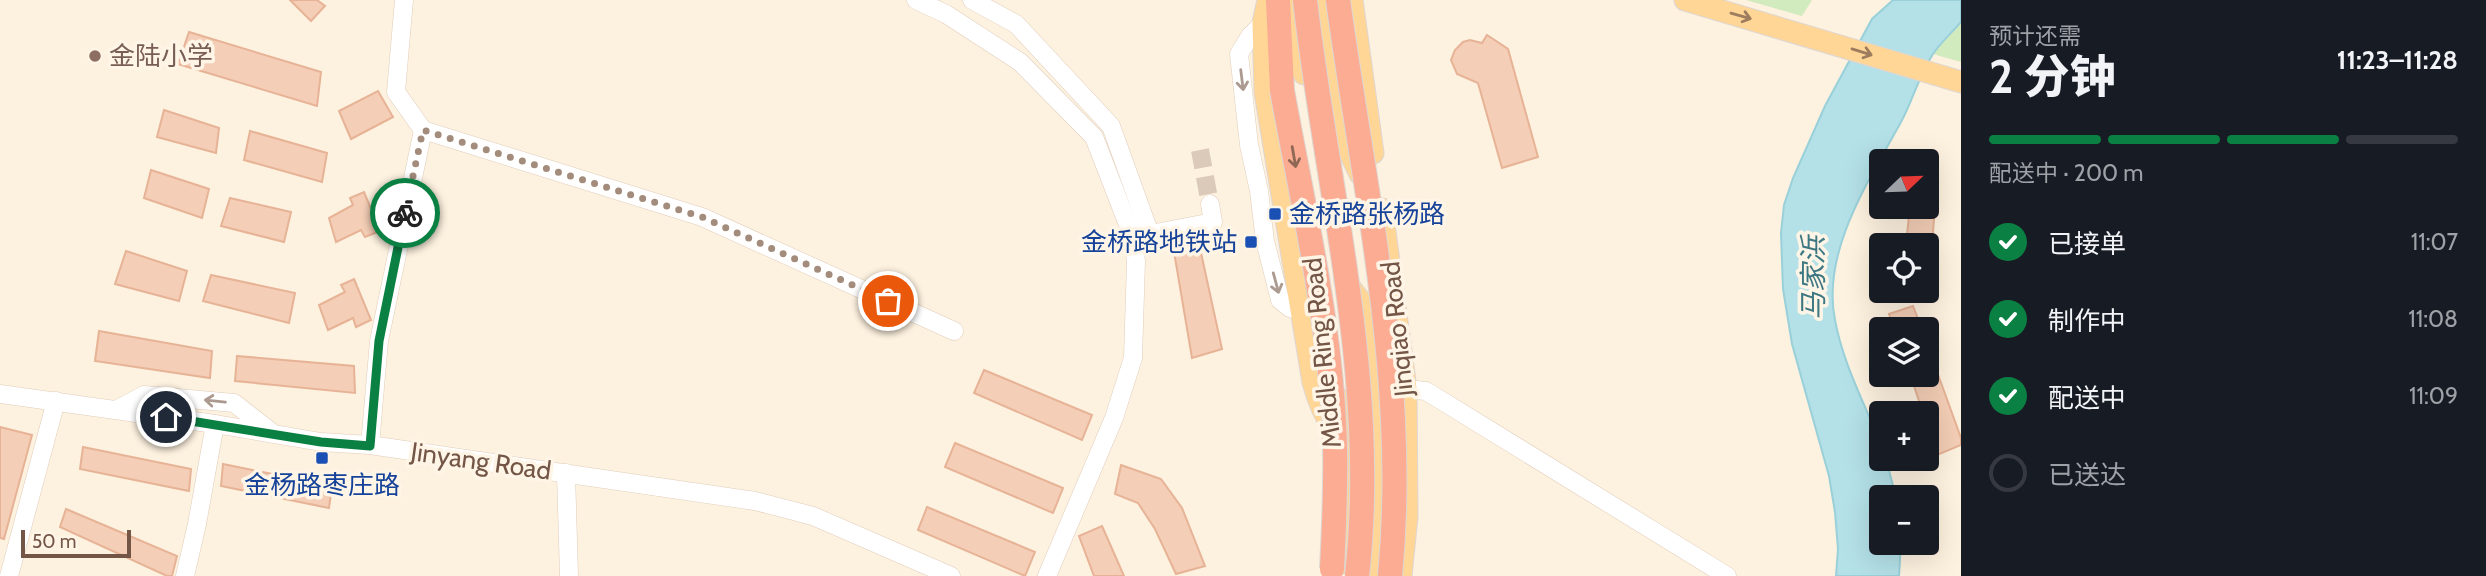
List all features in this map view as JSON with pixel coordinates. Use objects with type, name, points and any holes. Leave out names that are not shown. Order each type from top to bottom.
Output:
[{"type":"highway","points":[[1278,0],[1282,90],[1321,311],[1330,381],[1335,446],[1331,576]]},
{"type":"highway","name":"Middle Ring Road","points":[[1305,0],[1314,86],[1352,305],[1362,412],[1363,522],[1357,576]]},
{"type":"highway","points":[[1338,0],[1384,300],[1394,411],[1395,521],[1390,576]]},
{"type":"highway","points":[[1350,576],[1364,456]]},
{"type":"main road","points":[[1268,0],[1263,23],[1265,92],[1317,400],[1326,419],[1364,456]]},
{"type":"main road","name":"Jinqiao Road","points":[[1289,0],[1306,84],[1349,385],[1364,456],[1347,524],[1342,576]]},
{"type":"main road","points":[[1320,0],[1336,119],[1344,141],[1384,219]]},
{"type":"main road","name":"Jinqiao Road","points":[[1352,0],[1406,389],[1407,516],[1402,576]]},
{"type":"main road","points":[[1685,0],[1956,80]]},
{"type":"main road","points":[[1333,265],[1362,303],[1368,318],[1376,390],[1364,456]]},
{"type":"main road","points":[[1349,385],[1379,524],[1374,576]]},
{"type":"street","points":[[404,0],[396,92],[423,130],[702,217],[954,331]]},
{"type":"street","points":[[916,0],[946,14],[1020,62],[1094,137],[1132,235],[1136,261],[1133,358],[1114,418],[1047,576]]},
{"type":"street","points":[[972,0],[1016,24],[1111,126],[1150,234],[1213,222],[1210,204]]},
{"type":"street","points":[[370,446],[379,341],[423,130]]},
{"type":"street","points":[[1406,389],[1426,391],[1727,576]]},
{"type":"street","name":"Jinyang Road","points":[[0,394],[215,424],[321,442],[370,446],[755,501],[813,516],[951,576]]},
{"type":"street","points":[[116,410],[144,395],[234,403],[273,433]]},
{"type":"street","points":[[9,576],[56,401]]},
{"type":"street","points":[[185,576],[215,424]]},
{"type":"street","points":[[566,473],[569,576]]},
{"type":"green space","points":[[1746,0],[1812,0],[1802,16]]},
{"type":"green space","points":[[1954,18],[1961,20],[1961,62],[1933,54]]},
{"type":"water","name":"马家浜","points":[[1893,0],[1961,0],[1961,22],[1936,49],[1886,149],[1869,149],[1869,181],[1851,216],[1835,268],[1835,320],[1849,368],[1869,416],[1869,471],[1889,471],[1893,485],[1869,485],[1869,555],[1900,555],[1899,576],[1836,576],[1838,549],[1835,512],[1829,476],[1792,344],[1783,289],[1781,233],[1784,205],[1793,178],[1825,106],[1872,19]]},
{"type":"building","points":[[290,0],[317,0],[325,6],[311,21]]},
{"type":"building","points":[[189,32],[321,72],[317,106],[178,64]]},
{"type":"building","points":[[1487,35],[1508,49],[1538,157],[1502,168],[1478,83],[1457,74],[1451,60],[1455,50],[1463,42],[1470,40],[1482,43]]},
{"type":"building","points":[[378,91],[393,117],[351,139],[339,111]]},
{"type":"building","points":[[164,110],[219,128],[216,153],[157,137]]},
{"type":"building","points":[[250,131],[327,153],[322,182],[244,160]]},
{"type":"building","points":[[151,170],[209,189],[202,218],[144,198]]},
{"type":"building","points":[[364,192],[380,231],[365,237],[361,230],[336,242],[329,218],[353,205],[350,198]]},
{"type":"building","points":[[230,198],[291,212],[284,242],[221,226]]},
{"type":"building","points":[[1909,219],[1934,219],[1933,233],[1907,233]]},
{"type":"building","points":[[1198,239],[1222,349],[1192,358],[1173,246]]},
{"type":"building","points":[[126,251],[187,271],[179,301],[115,284]]},
{"type":"building","points":[[211,275],[295,293],[289,323],[203,301]]},
{"type":"building","points":[[354,279],[371,320],[356,327],[353,318],[328,330],[319,305],[345,292],[341,285]]},
{"type":"building","points":[[1913,306],[1917,317],[1890,317],[1889,314]]},
{"type":"building","points":[[99,331],[212,351],[210,378],[95,361]]},
{"type":"building","points":[[237,356],[354,366],[355,393],[235,381]]},
{"type":"building","points":[[984,370],[1092,415],[1082,440],[974,393]]},
{"type":"building","points":[[1939,377],[1961,438],[1961,445],[1939,454],[1939,401],[1919,401],[1914,387],[1939,387]]},
{"type":"building","points":[[0,427],[32,435],[4,539],[0,538]]},
{"type":"building","points":[[955,443],[1063,488],[1053,513],[945,467]]},
{"type":"building","points":[[83,447],[191,469],[189,491],[80,469]]},
{"type":"building","points":[[223,464],[332,486],[329,508],[221,486]]},
{"type":"building","points":[[1121,465],[1161,479],[1182,508],[1205,566],[1176,574],[1155,529],[1138,503],[1115,494]]},
{"type":"building","points":[[927,507],[1035,552],[1025,576],[918,530]]},
{"type":"building","points":[[66,509],[177,556],[172,576],[60,527]]},
{"type":"building","points":[[1102,526],[1124,576],[1094,576],[1079,536]]},
{"type":"tunnel","points":[[1200,150],[1210,204]]},
{"type":"way so far","points":[[405,213],[423,130],[702,217],[888,301]]},
{"type":"place","name":"金陆小学","points":[[95,56]]},
{"type":"place","name":"金桥路张杨路","points":[[1275,214]]},
{"type":"place","name":"金桥路地铁站","points":[[1251,242]]},
{"type":"place","name":"金杨路枣庄路","points":[[322,458]]},
{"type":"route","points":[[166,417],[321,442],[370,446],[379,341],[405,213]]}]
